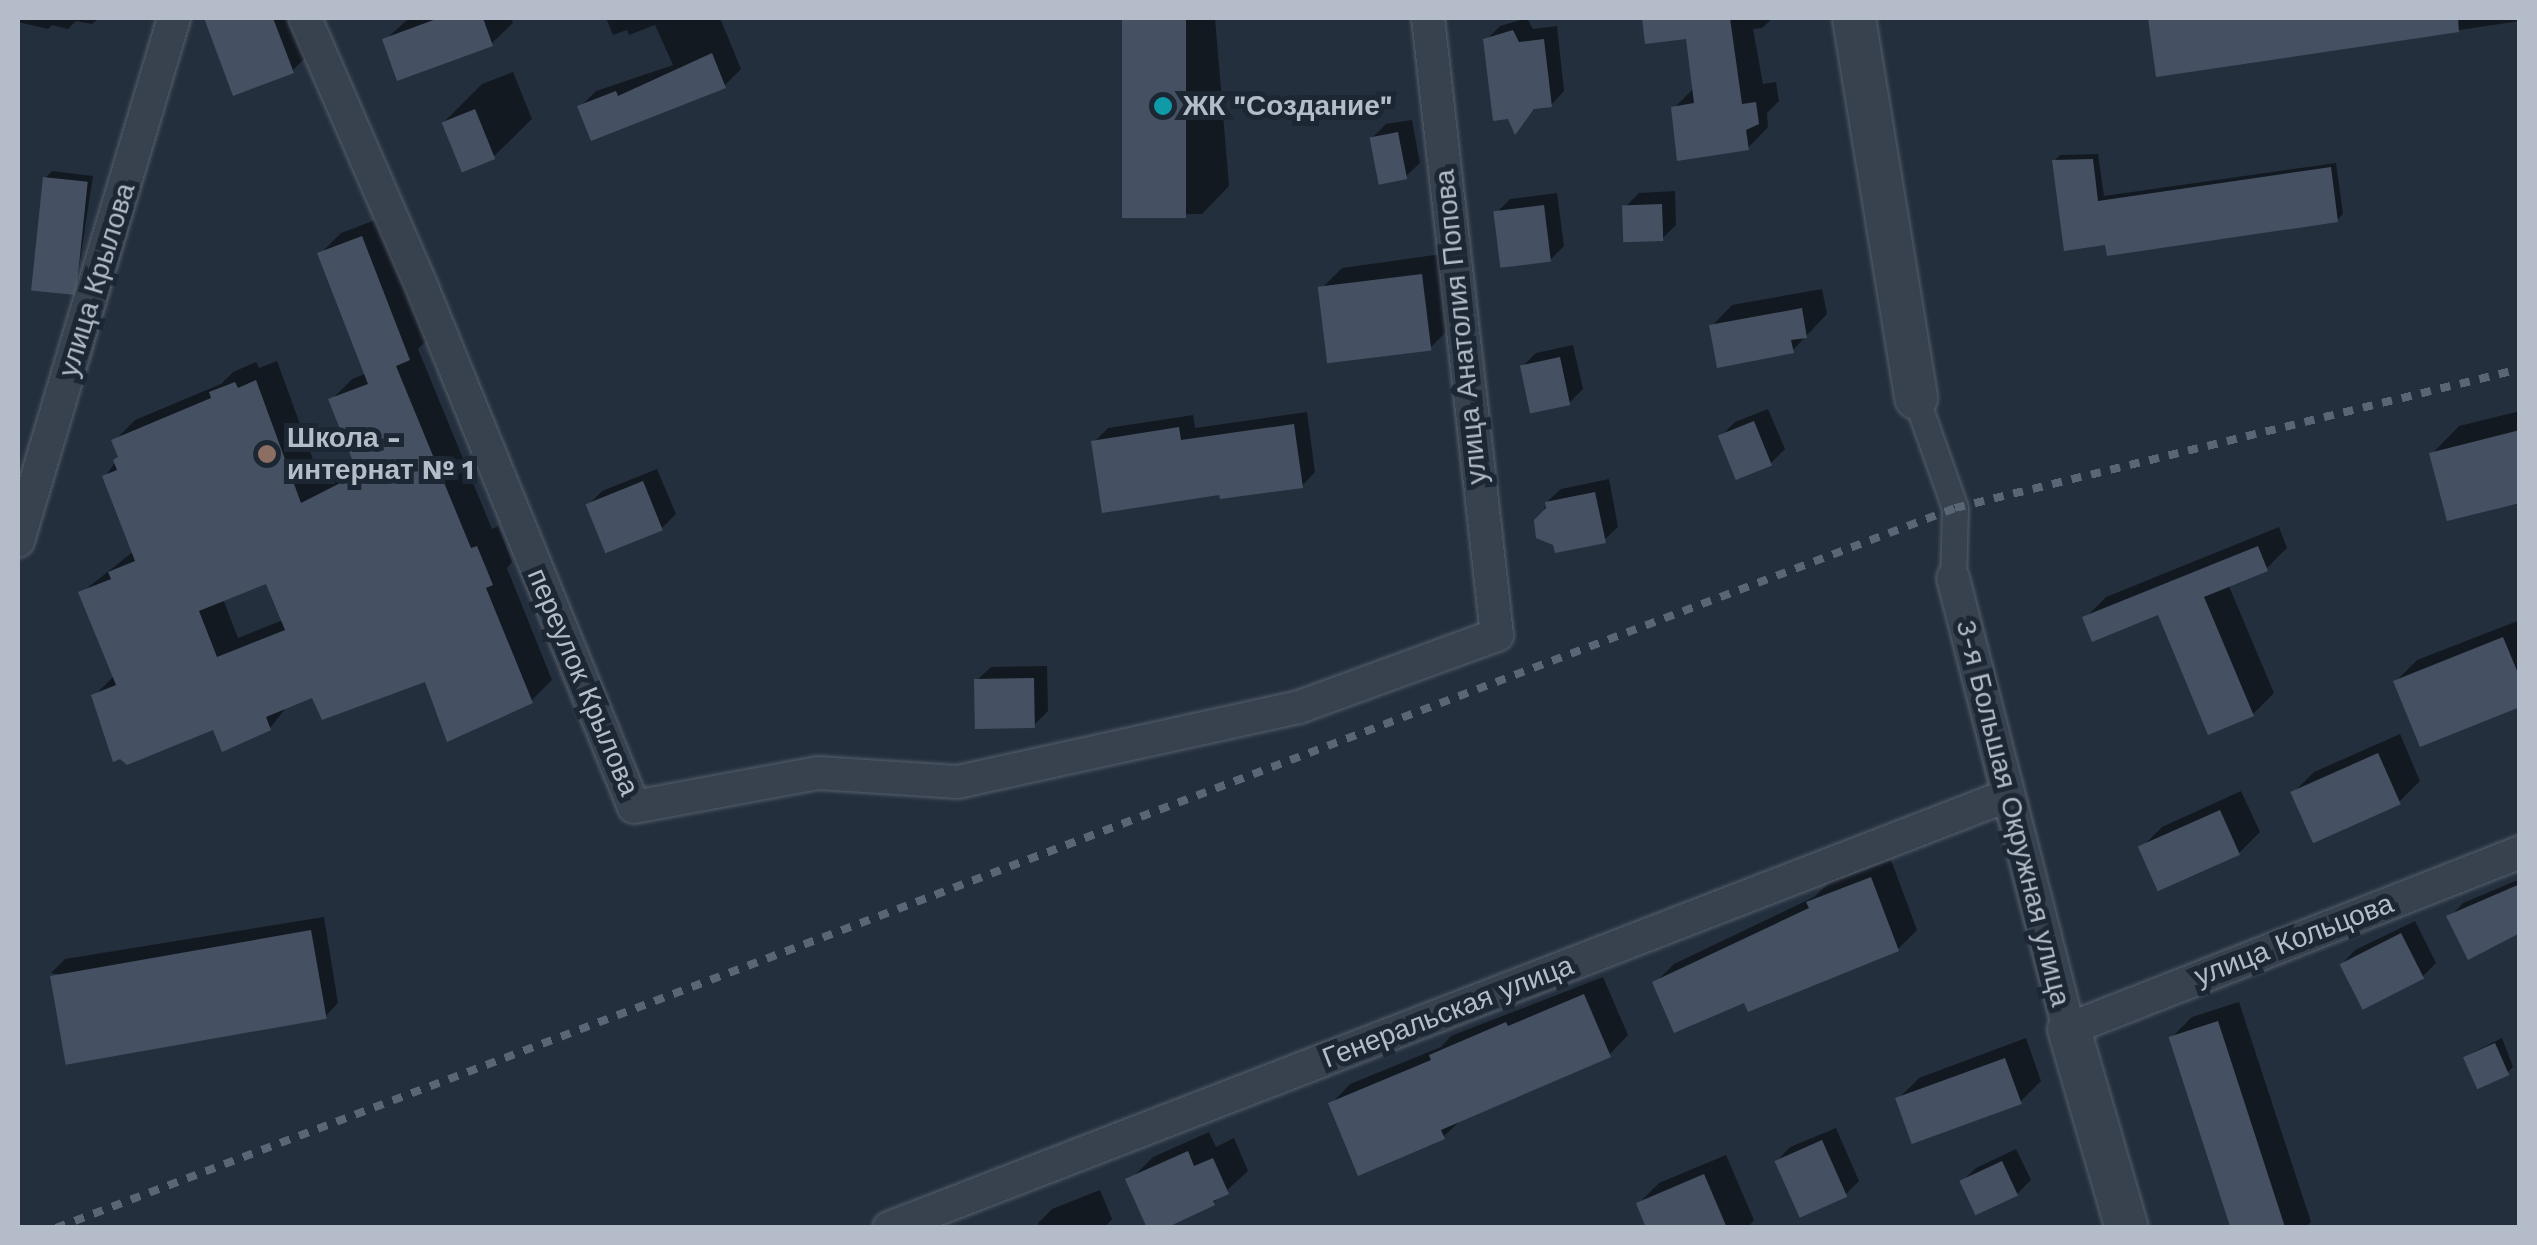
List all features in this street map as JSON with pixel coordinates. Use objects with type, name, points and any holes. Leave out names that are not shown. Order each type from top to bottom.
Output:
[{"type":"street","name":"улица Крылова","points":[[18,541],[174,18]]},
{"type":"street","name":"переулок Крылова","points":[[305,18],[423,290],[634,807],[818,772],[958,782],[1300,707],[1497,635]]},
{"type":"street","name":"улица Анатолия Попова","points":[[1428,18],[1497,635]]},
{"type":"street","points":[[1854,18],[1916,398]]},
{"type":"street","name":"3-я Большая Окружная улица","points":[[1916,398],[1956,508],[1953,578],[2006,796],[2126,1228]]},
{"type":"street","name":"Генеральская улица","points":[[890,1228],[2006,796]]},
{"type":"street","name":"улица Кольцова","points":[[2069,1029],[2520,852]]},
{"type":"building","points":[[204,18],[273,18],[294,73],[233,96]]},
{"type":"building","points":[[439,18],[483,18],[493,46],[397,81],[382,39]]},
{"type":"building","name":"ЖК \"Создание\"","points":[[1122,18],[1186,18],[1186,218],[1122,218]]},
{"type":"building","points":[[1642,18],[1730,18],[1742,104],[1756,102],[1759,124],[1746,130],[1749,150],[1677,161],[1671,107],[1694,103],[1686,39],[1645,44]]},
{"type":"building","points":[[2148,18],[2458,18],[2459,32],[2156,77]]},
{"type":"building","points":[[1513,30],[1519,42],[1544,39],[1552,107],[1534,109],[1515,135],[1508,119],[1493,121],[1483,39]]},
{"type":"building","points":[[712,53],[726,88],[591,141],[577,106],[616,91],[618,96]]},
{"type":"building","points":[[475,109],[495,159],[462,173],[442,122]]},
{"type":"building","points":[[1398,132],[1407,179],[1379,185],[1370,138]]},
{"type":"building","points":[[2093,159],[2098,201],[2331,167],[2338,222],[2107,256],[2105,245],[2064,251],[2052,160]]},
{"type":"building","points":[[43,177],[88,182],[76,295],[31,290]]},
{"type":"building","points":[[1662,204],[1663,241],[1623,242],[1622,205]]},
{"type":"building","points":[[1544,205],[1551,262],[1500,268],[1493,211]]},
{"type":"building","points":[[362,236],[410,360],[396,366],[471,548],[477,546],[493,585],[486,588],[533,703],[447,742],[425,682],[322,720],[312,698],[266,717],[271,730],[222,752],[213,730],[127,765],[120,759],[113,762],[91,695],[116,685],[78,592],[111,579],[108,572],[135,561],[102,476],[117,470],[113,460],[118,457],[111,440],[211,398],[209,392],[235,382],[238,388],[256,380],[301,503],[358,474],[328,399],[368,384],[317,253]],"holes":[[[266,584],[285,630],[217,657],[199,611]]]},
{"type":"building","points":[[1422,274],[1431,350],[1327,363],[1318,287]]},
{"type":"building","points":[[1802,308],[1807,338],[1791,340],[1794,353],[1717,368],[1709,325]]},
{"type":"building","points":[[1560,357],[1570,405],[1530,413],[1520,366]]},
{"type":"building","points":[[1754,421],[1772,466],[1736,480],[1718,436]]},
{"type":"building","points":[[1294,424],[1303,488],[1220,499],[1219,495],[1102,513],[1091,441],[1179,427],[1181,440]]},
{"type":"building","points":[[2520,430],[2520,503],[2447,521],[2429,453]]},
{"type":"building","points":[[643,481],[663,530],[605,553],[586,504]]},
{"type":"building","points":[[1595,492],[1606,543],[1555,553],[1553,545],[1536,538],[1534,520],[1546,508],[1545,502]]},
{"type":"building","points":[[2258,546],[2268,571],[2204,597],[2254,716],[2208,735],[2158,615],[2092,642],[2082,617]]},
{"type":"building","points":[[2503,637],[2520,678],[2520,707],[2420,747],[2393,681]]},
{"type":"building","points":[[1034,678],[1035,728],[975,729],[974,679]]},
{"type":"building","points":[[2378,753],[2401,804],[2313,843],[2290,792]]},
{"type":"building","points":[[2220,810],[2240,855],[2158,891],[2138,847]]},
{"type":"building","points":[[1871,877],[1899,951],[1748,1012],[1744,1003],[1674,1033],[1652,982],[1809,908],[1806,902]]},
{"type":"building","points":[[2520,884],[2520,933],[2468,960],[2446,916]]},
{"type":"building","points":[[311,930],[327,1019],[66,1065],[50,976]]},
{"type":"building","points":[[2401,933],[2424,978],[2363,1010],[2340,964]]},
{"type":"building","points":[[1584,994],[1611,1057],[1441,1130],[1445,1139],[1358,1176],[1328,1103],[1431,1060],[1429,1055],[1506,1022],[1508,1026]]},
{"type":"building","points":[[2218,1021],[2285,1228],[2231,1228],[2169,1037]]},
{"type":"building","points":[[2495,1043],[2509,1075],[2477,1089],[2463,1057]]},
{"type":"building","points":[[2005,1058],[2022,1104],[1912,1144],[1895,1098]]},
{"type":"building","points":[[1822,1140],[1847,1197],[1800,1218],[1774,1161]]},
{"type":"building","points":[[1188,1151],[1194,1166],[1213,1158],[1229,1194],[1213,1201],[1215,1205],[1166,1228],[1147,1228],[1125,1179]]},
{"type":"building","points":[[2002,1161],[2018,1195],[1975,1215],[1959,1181]]},
{"type":"building","points":[[1704,1174],[1727,1228],[1646,1228],[1636,1203]]},
{"type":"railway","points":[[56,1228],[1955,508],[2520,369]]},
{"type":"place","name":"ЖК \"Создание\"","points":[[1163,106]]},
{"type":"place","name":"Школа - интернат № 1","points":[[267,454]]}]
